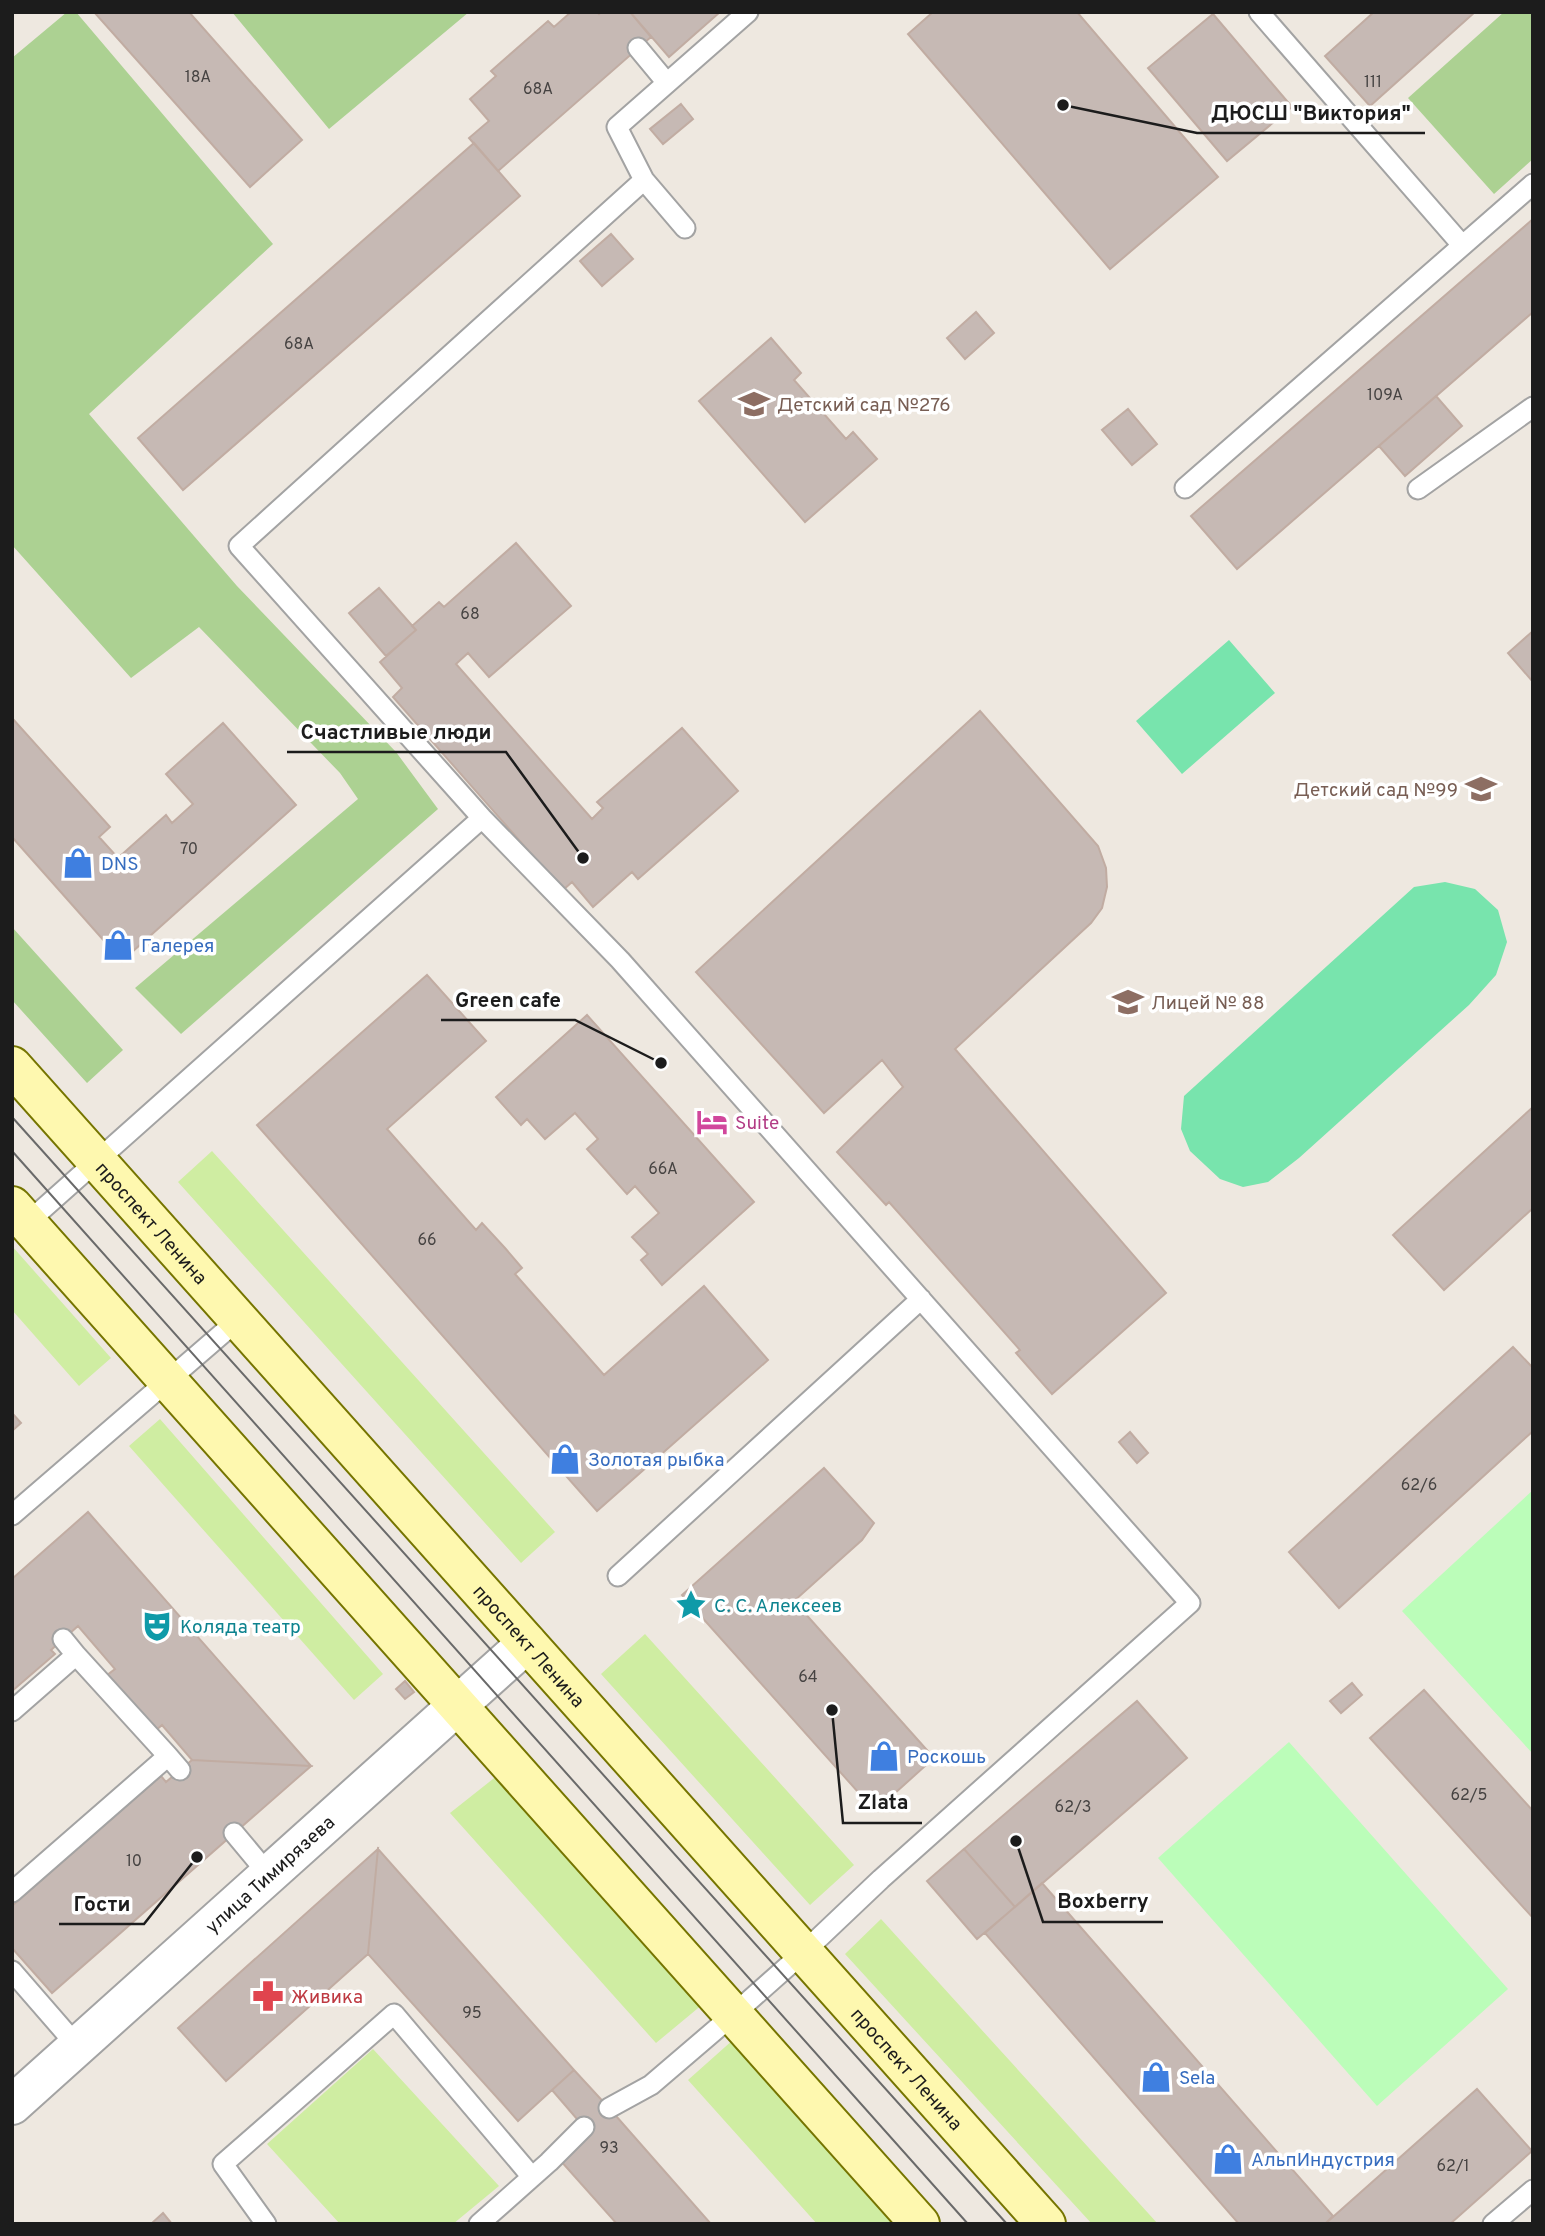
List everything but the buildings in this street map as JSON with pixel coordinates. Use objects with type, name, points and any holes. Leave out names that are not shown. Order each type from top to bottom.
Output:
[{"type":"main road","name":"проспект Ленина","points":[[12,1066],[1046,2224]]},
{"type":"main road","points":[[20,1214],[920,2224]]},
{"type":"street","name":"улица Тимирязева","points":[[12,2105],[527,1643]]},
{"type":"lane","points":[[685,229],[644,180],[617,127],[748,12]]},
{"type":"lane","points":[[1259,12],[1462,245]]},
{"type":"lane","points":[[638,48],[667,83]]},
{"type":"lane","points":[[609,2108],[651,2085],[734,2014],[881,1879],[1190,1604],[620,960],[482,818],[239,546],[644,180]]},
{"type":"lane","points":[[1185,488],[1533,184]]},
{"type":"lane","points":[[1418,489],[1533,407]]},
{"type":"lane","points":[[20,1214],[97,1161],[482,818]]},
{"type":"lane","points":[[618,1576],[921,1299]]},
{"type":"lane","points":[[12,1515],[238,1320]]},
{"type":"lane","points":[[12,1892],[174,1763],[63,1639]]},
{"type":"lane","points":[[12,1711],[76,1655]]},
{"type":"lane","points":[[234,1833],[269,1875]]},
{"type":"lane","points":[[12,1971],[78,2047]]},
{"type":"lane","points":[[266,2224],[223,2164],[394,2014],[532,2177]]},
{"type":"lane","points":[[479,2224],[584,2127]]},
{"type":"lane","points":[[1493,2224],[1533,2190]]},
{"type":"green space","points":[[67,12],[76,12],[273,244],[89,414],[237,586],[396,752],[438,809],[181,1034],[135,988],[358,799],[340,773],[199,627],[131,678],[12,545],[12,58]]},
{"type":"green space","points":[[232,12],[469,12],[329,129]]},
{"type":"green space","points":[[1504,12],[1533,12],[1533,159],[1494,194],[1408,98]]},
{"type":"green space","points":[[1229,640],[1275,693],[1182,774],[1136,721]]},
{"type":"green space","points":[[1445,882],[1475,889],[1498,910],[1507,942],[1496,975],[1469,1005],[1299,1158],[1268,1182],[1243,1187],[1220,1179],[1190,1151],[1181,1129],[1184,1096],[1414,887]]},
{"type":"green space","points":[[12,927],[123,1050],[87,1083],[12,1000]]},
{"type":"green space","points":[[212,1151],[555,1532],[521,1563],[178,1182]]},
{"type":"green space","points":[[12,1246],[111,1358],[79,1386],[12,1310]]},
{"type":"green space","points":[[160,1419],[383,1674],[354,1700],[129,1446]]},
{"type":"green space","points":[[1533,1490],[1533,1754],[1402,1611]]},
{"type":"green space","points":[[645,1634],[854,1865],[810,1905],[601,1674]]},
{"type":"green space","points":[[1289,1742],[1508,1989],[1377,2106],[1158,1858]]},
{"type":"green space","points":[[498,1775],[703,2004],[656,2043],[450,1813]]},
{"type":"green space","points":[[881,1919],[1158,2224],[1092,2224],[845,1954]]},
{"type":"green space","points":[[734,2039],[900,2224],[817,2224],[688,2080]]},
{"type":"green space","points":[[373,2049],[499,2186],[453,2224],[340,2224],[267,2144]]},
{"type":"tram line","points":[[12,1117],[1007,2224]]},
{"type":"tram line","points":[[12,1151],[968,2224]]},
{"type":"place","name":"ДЮСШ \"Виктория\"","points":[[1063,105]]},
{"type":"place","name":"Детский сад №276","points":[[754,404]]},
{"type":"place","name":"Детский сад №99","points":[[1481,789]]},
{"type":"place","name":"Счастливые люди","points":[[583,858]]},
{"type":"place","name":"DNS","points":[[78,863]]},
{"type":"place","name":"Галерея","points":[[118,945]]},
{"type":"place","name":"Лицей № 88","points":[[1128,1002]]},
{"type":"place","name":"Green cafe","points":[[661,1063]]},
{"type":"place","name":"Suite","points":[[712,1122]]},
{"type":"place","name":"Золотая рыбка","points":[[565,1459]]},
{"type":"place","name":"С. С. Алексеев","points":[[691,1605]]},
{"type":"place","name":"Коляда театр","points":[[157,1626]]},
{"type":"place","name":"Zlata","points":[[832,1710]]},
{"type":"place","name":"Роскошь","points":[[884,1756]]},
{"type":"place","name":"Boxberry","points":[[1016,1841]]},
{"type":"place","name":"Гости","points":[[197,1857]]},
{"type":"place","name":"Живика","points":[[268,1996]]},
{"type":"place","name":"Sela","points":[[1156,2077]]},
{"type":"place","name":"АльпИндустрия","points":[[1228,2159]]}]
